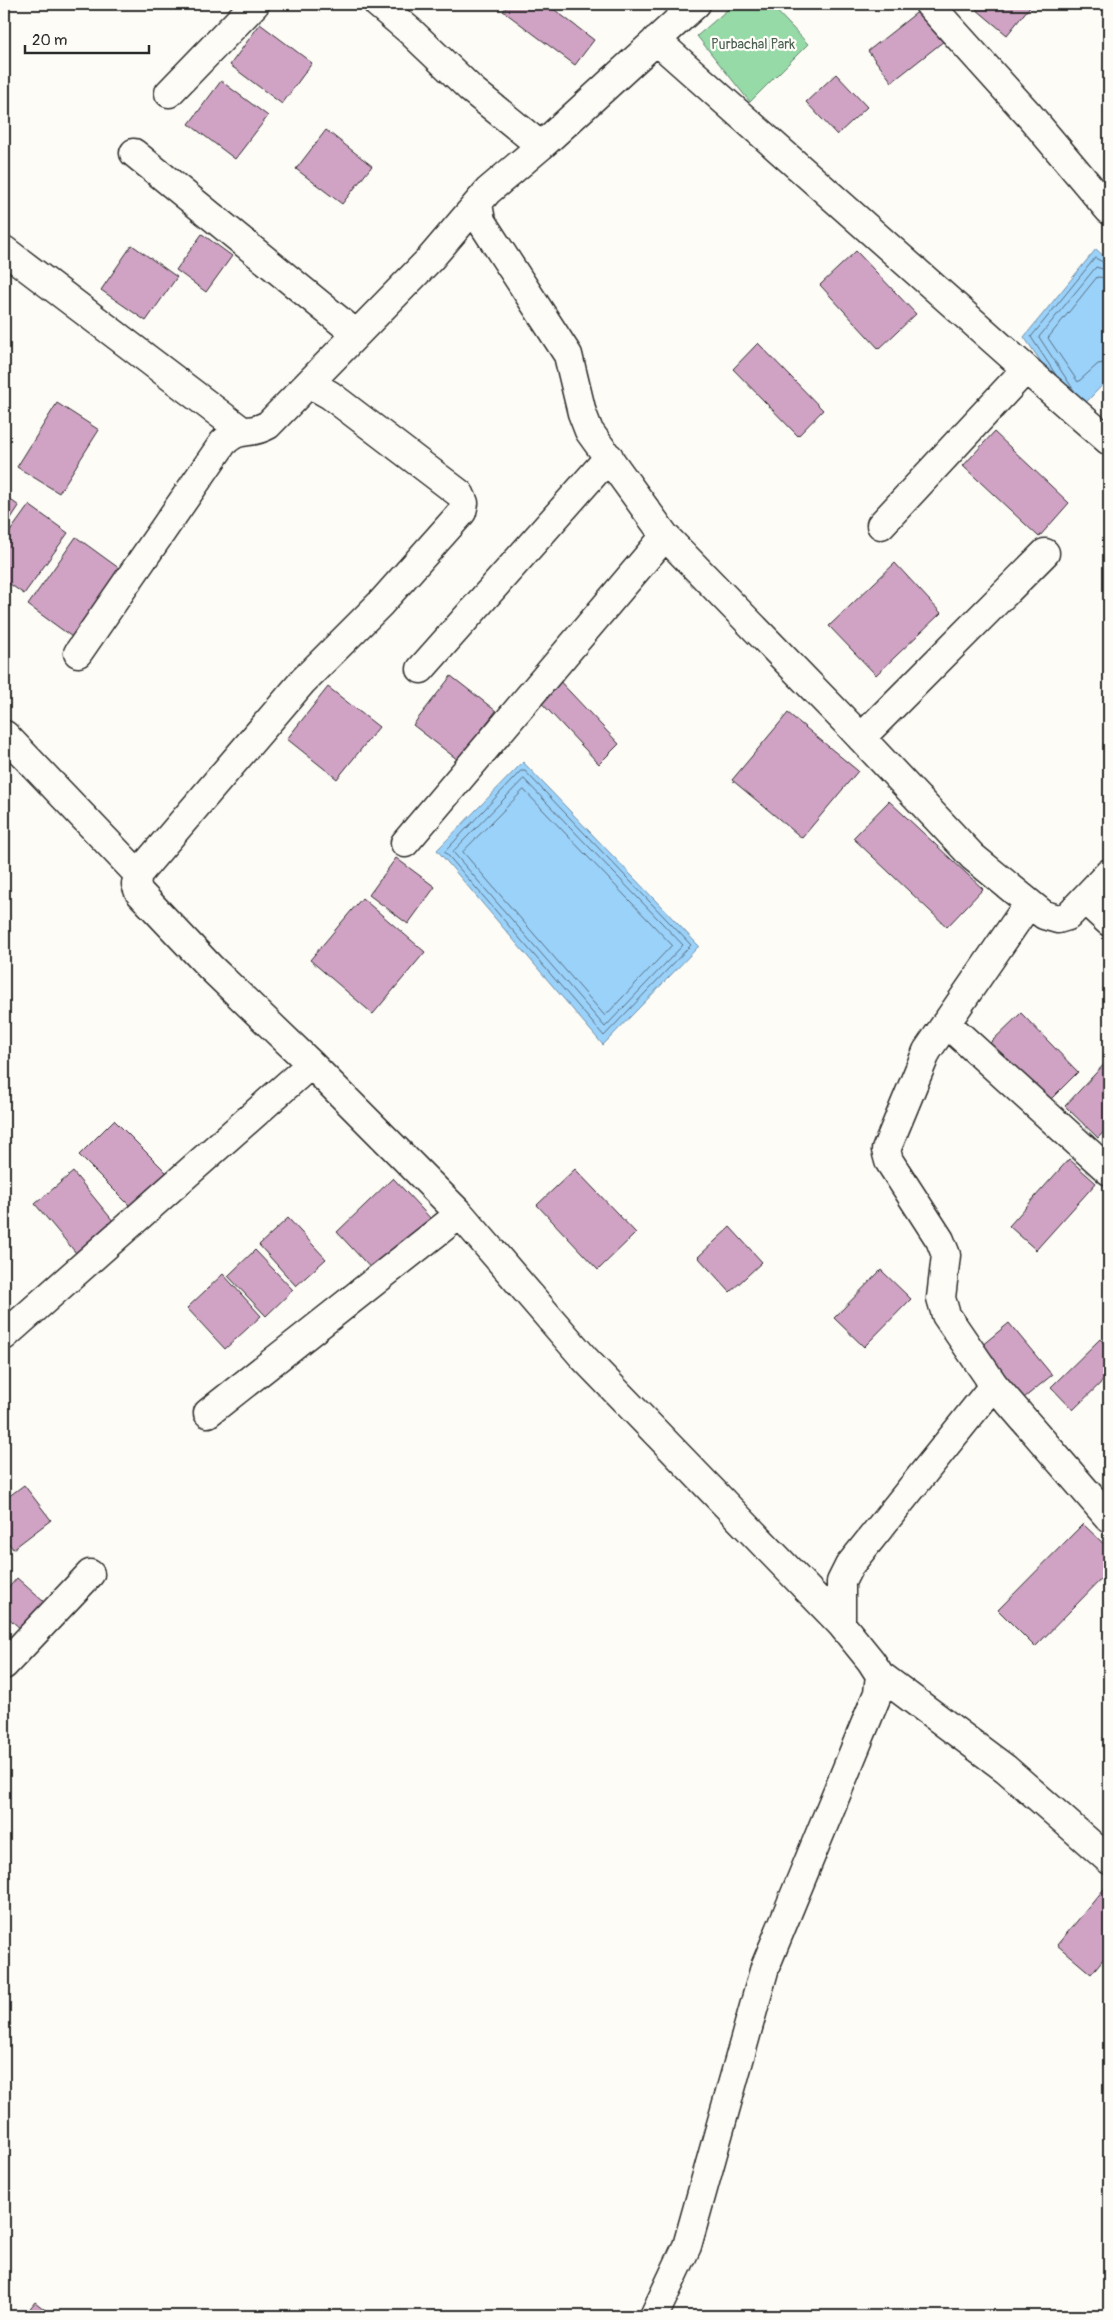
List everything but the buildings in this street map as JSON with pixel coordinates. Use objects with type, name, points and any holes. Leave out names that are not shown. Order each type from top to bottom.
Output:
[{"type":"street","points":[[169,92],[255,4]]},
{"type":"street","points":[[378,4],[410,31],[472,90],[541,146]]},
{"type":"street","points":[[78,653],[223,443],[232,434],[242,430],[257,431],[268,425],[430,259],[488,191],[541,146],[696,4]]},
{"type":"street","points":[[929,4],[1030,116],[1109,210]]},
{"type":"street","points":[[656,40],[1109,441]]},
{"type":"street","points":[[134,153],[356,334]]},
{"type":"street","points":[[478,204],[482,221],[568,355],[582,413],[590,431],[665,536],[861,738],[973,857],[1029,903],[1044,914],[1058,920],[1068,916],[1109,874]]},
{"type":"street","points":[[4,250],[242,430]]},
{"type":"street","points":[[881,525],[1026,369]]},
{"type":"street","points":[[309,383],[330,395],[460,494],[464,503],[462,512],[382,602],[302,681],[138,874],[136,884],[139,892],[210,967],[311,1064],[460,1214],[584,1358],[841,1624],[880,1675],[1006,1769],[1109,1860]]},
{"type":"street","points":[[421,669],[609,457]]},
{"type":"street","points":[[405,843],[665,536]]},
{"type":"street","points":[[861,738],[1045,553]]},
{"type":"street","points":[[5,735],[138,874]]},
{"type":"street","points":[[1084,899],[1109,922]]},
{"type":"street","points":[[1029,903],[927,1051],[886,1150],[889,1161],[940,1240],[946,1255],[941,1298],[946,1315],[994,1385],[1109,1518]]},
{"type":"street","points":[[946,1023],[1109,1171]]},
{"type":"street","points":[[4,1336],[311,1064]]},
{"type":"street","points":[[208,1412],[460,1214]]},
{"type":"street","points":[[841,1624],[841,1582],[849,1566],[994,1385]]},
{"type":"street","points":[[4,1665],[90,1574]]},
{"type":"street","points":[[654,2316],[687,2246],[765,1967],[878,1693],[880,1675]]},
{"type":"green space","name":"Purbachal Park","points":[[734,4],[770,4],[808,44],[750,102],[697,36]]},
{"type":"water","points":[[1096,249],[1109,261],[1109,378],[1076,413],[1024,337]]},
{"type":"water","points":[[523,762],[699,946],[603,1045],[437,850]]}]
